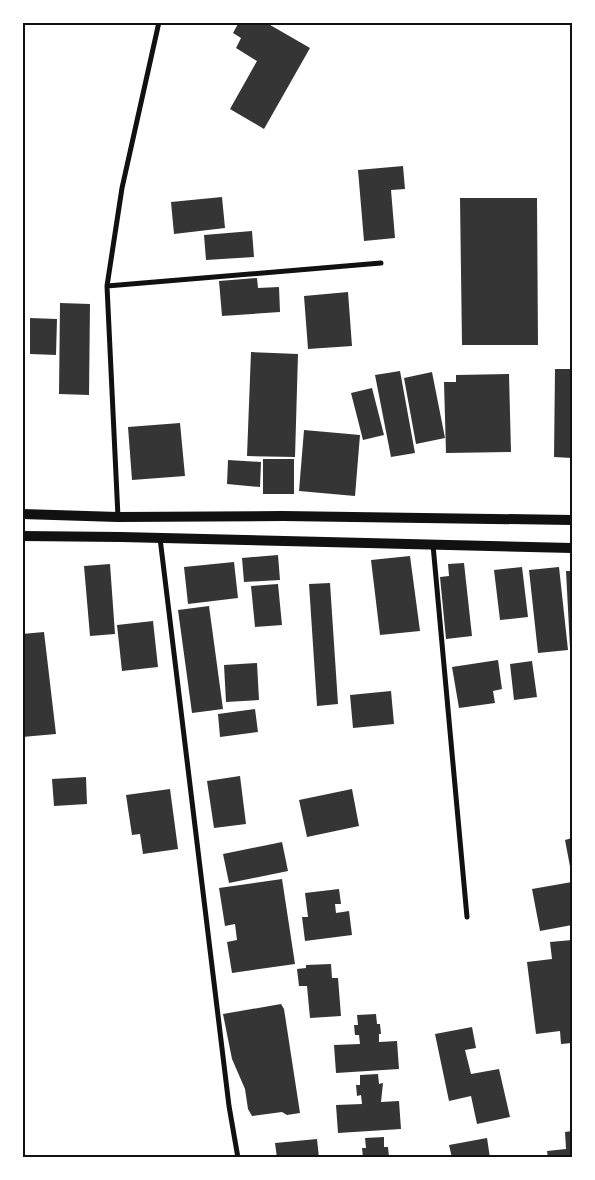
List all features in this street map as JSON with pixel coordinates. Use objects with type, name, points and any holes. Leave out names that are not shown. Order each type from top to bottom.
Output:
[{"type":"main road","points":[[22,514],[118,517],[283,516],[572,520]]},
{"type":"main road","points":[[22,536],[572,548]]},
{"type":"street","points":[[118,517],[107,286],[122,188],[159,22]]},
{"type":"street","points":[[107,286],[381,263]]},
{"type":"street","points":[[160,538],[228,1096],[238,1158]]},
{"type":"street","points":[[434,544],[467,917]]},
{"type":"building","points":[[239,22],[265,22],[310,48],[264,129],[230,109],[257,61],[236,48],[241,38],[233,33]]},
{"type":"building","points":[[403,166],[405,189],[391,190],[395,238],[364,241],[358,170]]},
{"type":"building","points":[[222,197],[225,228],[174,234],[171,202]]},
{"type":"building","points":[[460,198],[537,198],[538,345],[462,345]]},
{"type":"building","points":[[252,231],[254,257],[206,260],[204,235]]},
{"type":"building","points":[[257,278],[258,288],[279,287],[280,312],[222,316],[219,281]]},
{"type":"building","points":[[348,292],[352,346],[308,349],[304,296]]},
{"type":"building","points":[[60,303],[90,304],[89,395],[59,394]]},
{"type":"building","points":[[30,318],[57,319],[56,355],[30,354]]},
{"type":"building","points":[[251,352],[298,354],[295,457],[247,456]]},
{"type":"building","points":[[555,369],[572,369],[572,458],[554,457]]},
{"type":"building","points":[[400,371],[415,453],[391,457],[375,375]]},
{"type":"building","points":[[432,372],[445,438],[416,444],[404,378]]},
{"type":"building","points":[[509,374],[511,452],[446,453],[444,382],[456,382],[456,375]]},
{"type":"building","points":[[372,388],[384,435],[363,440],[351,393]]},
{"type":"building","points":[[180,423],[185,476],[132,480],[128,427]]},
{"type":"building","points":[[304,430],[360,435],[355,496],[299,491]]},
{"type":"building","points":[[263,459],[294,459],[294,494],[263,494]]},
{"type":"building","points":[[228,460],[261,462],[260,487],[227,484]]},
{"type":"building","points":[[278,555],[280,580],[244,582],[242,558]]},
{"type":"building","points":[[410,556],[420,631],[380,635],[371,560]]},
{"type":"building","points":[[234,562],[238,598],[188,604],[184,567]]},
{"type":"building","points":[[464,563],[472,636],[446,639],[440,577],[449,576],[448,564]]},
{"type":"building","points":[[110,564],[115,634],[90,636],[84,566]]},
{"type":"building","points":[[522,567],[528,617],[500,620],[494,570]]},
{"type":"building","points":[[559,567],[568,650],[538,653],[529,570]]},
{"type":"building","points":[[566,571],[572,571],[572,647],[570,648]]},
{"type":"building","points":[[330,583],[338,704],[317,706],[309,584]]},
{"type":"building","points":[[278,584],[282,625],[255,627],[251,586]]},
{"type":"building","points":[[209,606],[223,709],[192,713],[178,610]]},
{"type":"building","points":[[153,621],[158,667],[122,671],[117,625]]},
{"type":"building","points":[[44,632],[56,734],[22,737],[22,634]]},
{"type":"building","points":[[498,660],[502,689],[493,691],[495,703],[459,708],[452,667]]},
{"type":"building","points":[[532,661],[537,697],[514,700],[510,664]]},
{"type":"building","points":[[257,663],[259,700],[226,702],[224,665]]},
{"type":"building","points":[[391,691],[394,724],[353,728],[350,695]]},
{"type":"building","points":[[255,709],[258,732],[220,737],[218,714]]},
{"type":"building","points":[[240,776],[246,824],[214,828],[207,781]]},
{"type":"building","points":[[86,777],[87,804],[54,806],[52,779]]},
{"type":"building","points":[[170,789],[178,849],[143,854],[140,834],[132,835],[126,795]]},
{"type":"building","points":[[352,789],[359,826],[307,837],[299,800]]},
{"type":"building","points":[[572,838],[572,877],[565,840]]},
{"type":"building","points":[[282,842],[288,871],[229,883],[223,854]]},
{"type":"building","points":[[282,879],[295,964],[232,973],[227,942],[237,940],[235,924],[225,926],[219,888]]},
{"type":"building","points":[[572,882],[572,925],[540,931],[532,889]]},
{"type":"building","points":[[339,889],[341,904],[335,904],[336,913],[349,911],[352,935],[305,941],[302,917],[308,917],[305,893]]},
{"type":"building","points":[[572,940],[572,1043],[561,1044],[560,1031],[536,1034],[527,962],[552,959],[550,942]]},
{"type":"building","points":[[331,964],[332,978],[338,978],[341,1016],[310,1018],[307,986],[299,986],[297,969],[306,968],[306,965]]},
{"type":"building","points":[[281,1004],[284,1009],[300,1113],[287,1115],[282,1112],[252,1116],[248,1109],[245,1089],[232,1059],[223,1014]]},
{"type":"building","points":[[376,1014],[377,1024],[380,1024],[381,1034],[379,1034],[379,1042],[397,1041],[399,1069],[336,1073],[334,1045],[360,1044],[359,1035],[355,1035],[354,1025],[358,1025],[357,1015]]},
{"type":"building","points":[[472,1027],[476,1048],[465,1050],[471,1074],[499,1069],[510,1117],[477,1124],[471,1096],[449,1101],[435,1034]]},
{"type":"building","points":[[378,1074],[379,1084],[383,1083],[381,1102],[399,1101],[401,1129],[338,1133],[336,1105],[362,1104],[361,1095],[357,1096],[356,1085],[360,1085],[360,1075]]},
{"type":"building","points":[[572,1131],[572,1158],[548,1158],[547,1151],[566,1149],[565,1132]]},
{"type":"building","points":[[384,1137],[384,1147],[388,1147],[389,1157],[363,1158],[362,1148],[366,1148],[365,1138]]},
{"type":"building","points":[[487,1138],[490,1158],[452,1158],[449,1145]]},
{"type":"building","points":[[317,1139],[319,1158],[277,1158],[275,1143]]}]
